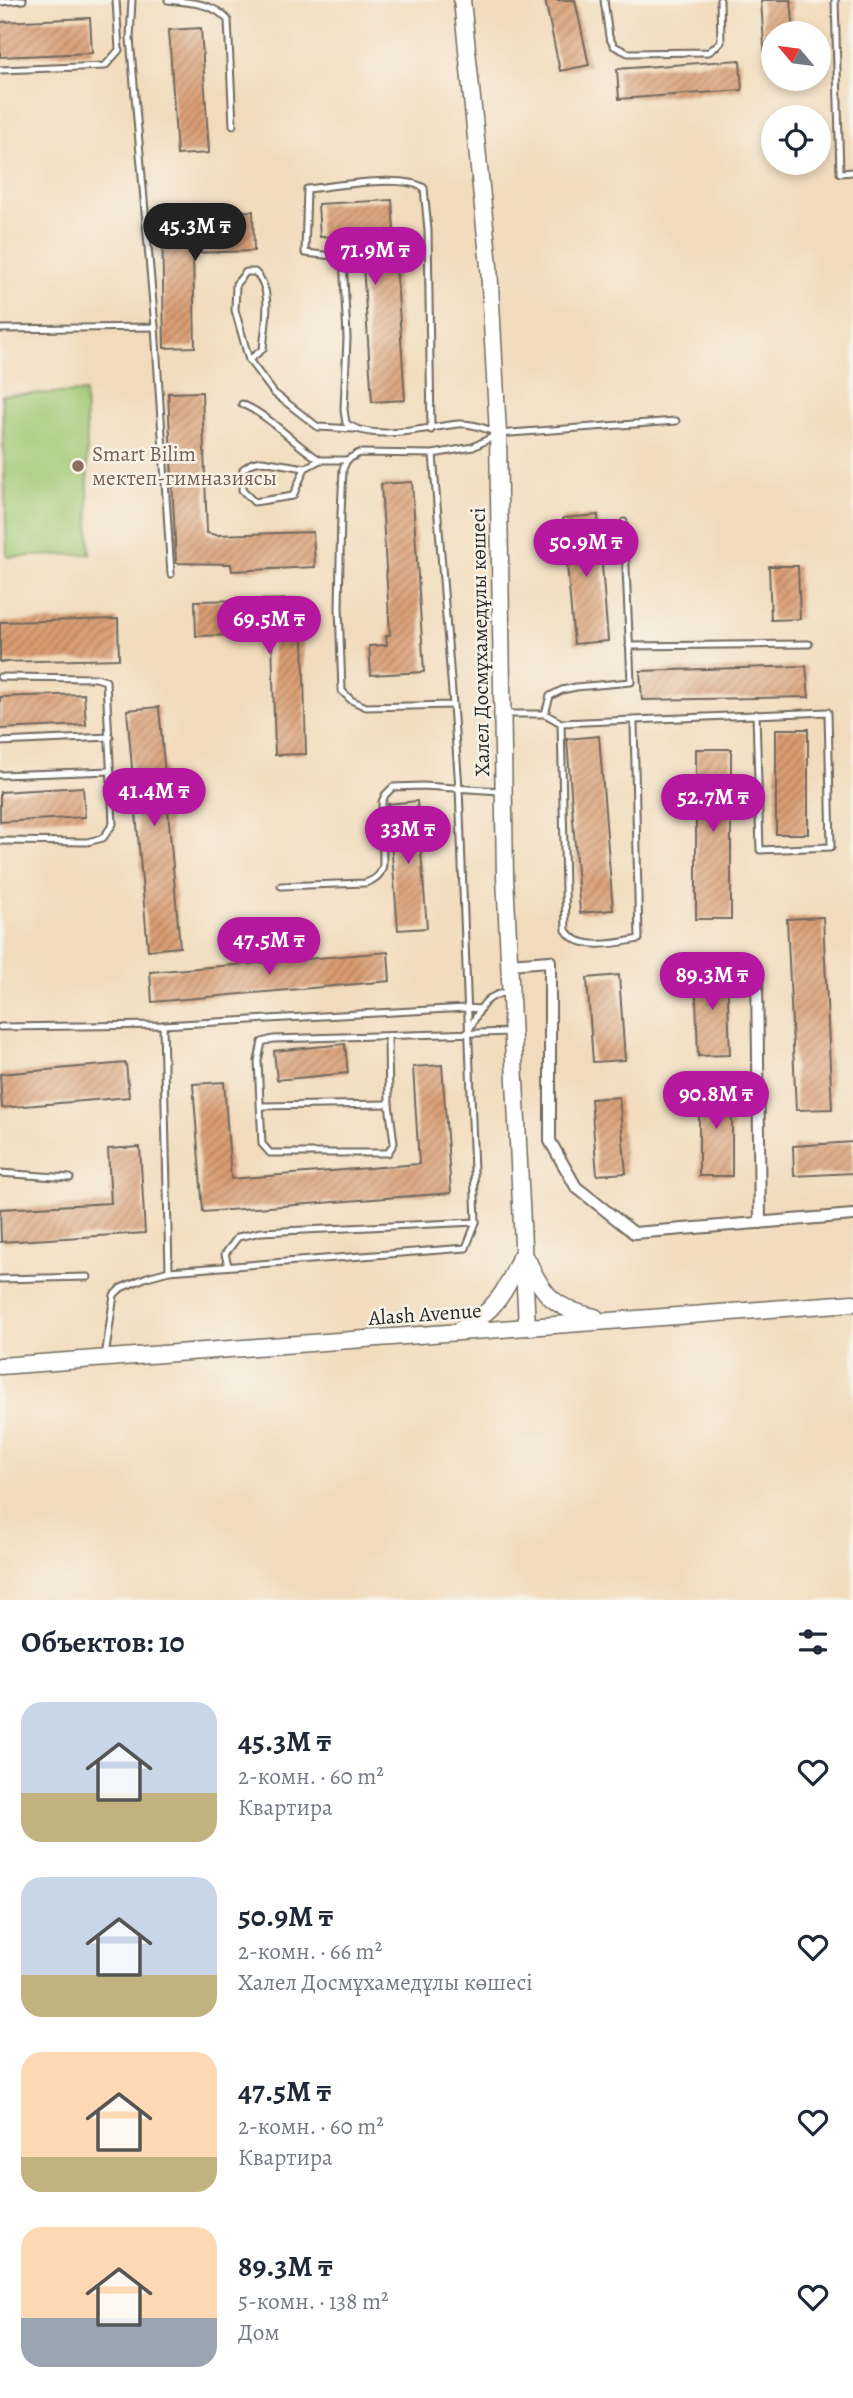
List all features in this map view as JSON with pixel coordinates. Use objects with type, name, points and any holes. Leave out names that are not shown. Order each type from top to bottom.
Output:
[{"type":"street","name":"Халел Досмұхамедұлы көшесі","points":[[462,0],[489,266],[498,434],[508,964],[527,1327]]},
{"type":"street","points":[[508,964],[550,961],[550,1141],[576,1187],[634,1233],[853,1215]]},
{"type":"street","points":[[757,976],[761,1223]]},
{"type":"street","points":[[523,1250],[536,1279],[553,1301],[579,1314],[614,1321]]},
{"type":"street","points":[[453,1333],[479,1321],[498,1302],[512,1279],[523,1250]]},
{"type":"street","name":"Alash Avenue","points":[[0,1366],[853,1303]]},
{"type":"lane","points":[[0,2],[23,0]]},
{"type":"lane","points":[[0,70],[105,66],[119,50],[116,0]]},
{"type":"lane","points":[[132,0],[130,38],[155,327],[172,574]]},
{"type":"lane","points":[[168,0],[207,5],[220,11],[228,20],[233,125]]},
{"type":"lane","points":[[604,0],[609,37],[614,46],[628,53],[709,52],[721,42],[720,0]]},
{"type":"lane","points":[[835,0],[840,173],[853,172]]},
{"type":"lane","points":[[354,429],[346,423],[344,410],[347,338],[343,257],[305,253],[307,189],[391,181],[418,183],[425,188],[431,430]]},
{"type":"lane","points":[[249,360],[263,349],[266,289],[255,272],[246,271],[236,284],[236,310],[249,360],[274,393],[318,427],[373,432],[431,430],[459,424],[478,426],[498,434]]},
{"type":"lane","points":[[0,329],[155,327]]},
{"type":"lane","points":[[242,404],[261,413],[300,448],[320,460]]},
{"type":"lane","points":[[305,468],[293,496],[254,502],[242,490],[243,469],[262,461],[305,468],[320,460],[347,460],[359,453],[433,454],[473,447],[498,434],[676,421]]},
{"type":"lane","points":[[105,1359],[114,1295],[121,1288],[147,1276],[228,1265],[466,1248],[476,1222],[459,788],[433,454]]},
{"type":"lane","points":[[347,460],[343,469],[341,514],[339,607],[342,691],[351,700],[366,707],[453,705]]},
{"type":"lane","points":[[545,714],[550,696],[562,690],[631,682],[624,522]]},
{"type":"lane","points":[[629,646],[809,644]]},
{"type":"lane","points":[[0,677],[96,678],[106,681],[113,824],[103,838],[87,842],[0,841]]},
{"type":"lane","points":[[502,714],[545,714],[561,723],[634,722],[756,713],[828,712],[831,847],[760,850],[756,713]]},
{"type":"lane","points":[[561,723],[566,930],[581,942],[596,944],[639,939],[634,722]]},
{"type":"lane","points":[[0,742],[110,737]]},
{"type":"lane","points":[[0,775],[111,771]]},
{"type":"lane","points":[[281,886],[366,883],[376,880],[383,869],[382,802],[393,787],[504,792]]},
{"type":"lane","points":[[467,1035],[480,1009],[495,994],[510,992]]},
{"type":"lane","points":[[0,1027],[163,1025],[480,1009]]},
{"type":"lane","points":[[163,1025],[169,1271]]},
{"type":"lane","points":[[388,1037],[388,1104],[394,1143],[388,1153],[270,1153],[262,1144],[258,1061],[262,1042],[273,1039],[512,1032]]},
{"type":"lane","points":[[261,1106],[388,1104]]},
{"type":"lane","points":[[0,1173],[70,1178]]},
{"type":"lane","points":[[228,1265],[225,1254],[238,1237],[261,1232],[476,1222]]},
{"type":"lane","points":[[0,1279],[88,1277]]},
{"type":"green space","points":[[85,392],[90,554],[7,557],[2,395]]},
{"type":"building","points":[[545,0],[575,0],[589,65],[560,71]]},
{"type":"building","points":[[761,0],[791,0],[793,21],[762,21]]},
{"type":"building","points":[[90,18],[92,53],[0,57],[0,22]]},
{"type":"building","points":[[201,28],[209,153],[177,155],[169,30]]},
{"type":"building","points":[[740,60],[742,90],[619,99],[617,69]]},
{"type":"building","points":[[392,200],[405,400],[372,402],[361,234],[320,237],[318,204]]},
{"type":"building","points":[[253,211],[254,251],[193,253],[195,347],[164,348],[162,214]]},
{"type":"building","points":[[202,392],[207,533],[313,532],[315,567],[232,571],[231,564],[176,563],[168,393]]},
{"type":"building","points":[[412,482],[424,672],[371,675],[369,646],[387,645],[386,636],[390,635],[381,484]]},
{"type":"building","points":[[598,515],[608,641],[574,644],[563,518]]},
{"type":"building","points":[[769,566],[798,566],[800,619],[771,620]]},
{"type":"building","points":[[302,599],[306,754],[275,755],[272,634],[196,636],[195,601]]},
{"type":"building","points":[[118,619],[119,659],[0,662],[0,622]]},
{"type":"building","points":[[806,666],[809,697],[642,700],[640,671]]},
{"type":"building","points":[[84,694],[86,725],[0,729],[0,697]]},
{"type":"building","points":[[159,707],[180,947],[148,950],[127,710]]},
{"type":"building","points":[[776,729],[808,729],[808,834],[776,834]]},
{"type":"building","points":[[599,736],[613,910],[580,913],[567,739]]},
{"type":"building","points":[[696,749],[731,749],[731,919],[696,919]]},
{"type":"building","points":[[83,787],[85,817],[0,822],[0,792]]},
{"type":"building","points":[[417,801],[427,928],[398,930],[388,804]]},
{"type":"building","points":[[823,917],[832,1109],[796,1110],[787,919]]},
{"type":"building","points":[[388,952],[390,981],[152,1002],[150,972]]},
{"type":"building","points":[[727,968],[730,1055],[698,1056],[695,969]]},
{"type":"building","points":[[619,975],[625,1060],[593,1062],[587,978]]},
{"type":"building","points":[[345,1044],[348,1073],[277,1080],[274,1051]]},
{"type":"building","points":[[126,1063],[129,1097],[2,1108],[0,1074]]},
{"type":"building","points":[[442,1065],[451,1193],[203,1212],[193,1084],[224,1082],[231,1179],[419,1164],[413,1067]]},
{"type":"building","points":[[699,1086],[732,1086],[732,1176],[699,1176]]},
{"type":"building","points":[[619,1097],[626,1173],[597,1175],[591,1099]]},
{"type":"building","points":[[853,1142],[853,1173],[794,1176],[793,1146]]},
{"type":"building","points":[[140,1147],[145,1233],[1,1242],[0,1209],[111,1203],[108,1149]]},
{"type":"place","name":"Smart Bilim мектеп-гимназиясы","points":[[78,466]]}]
